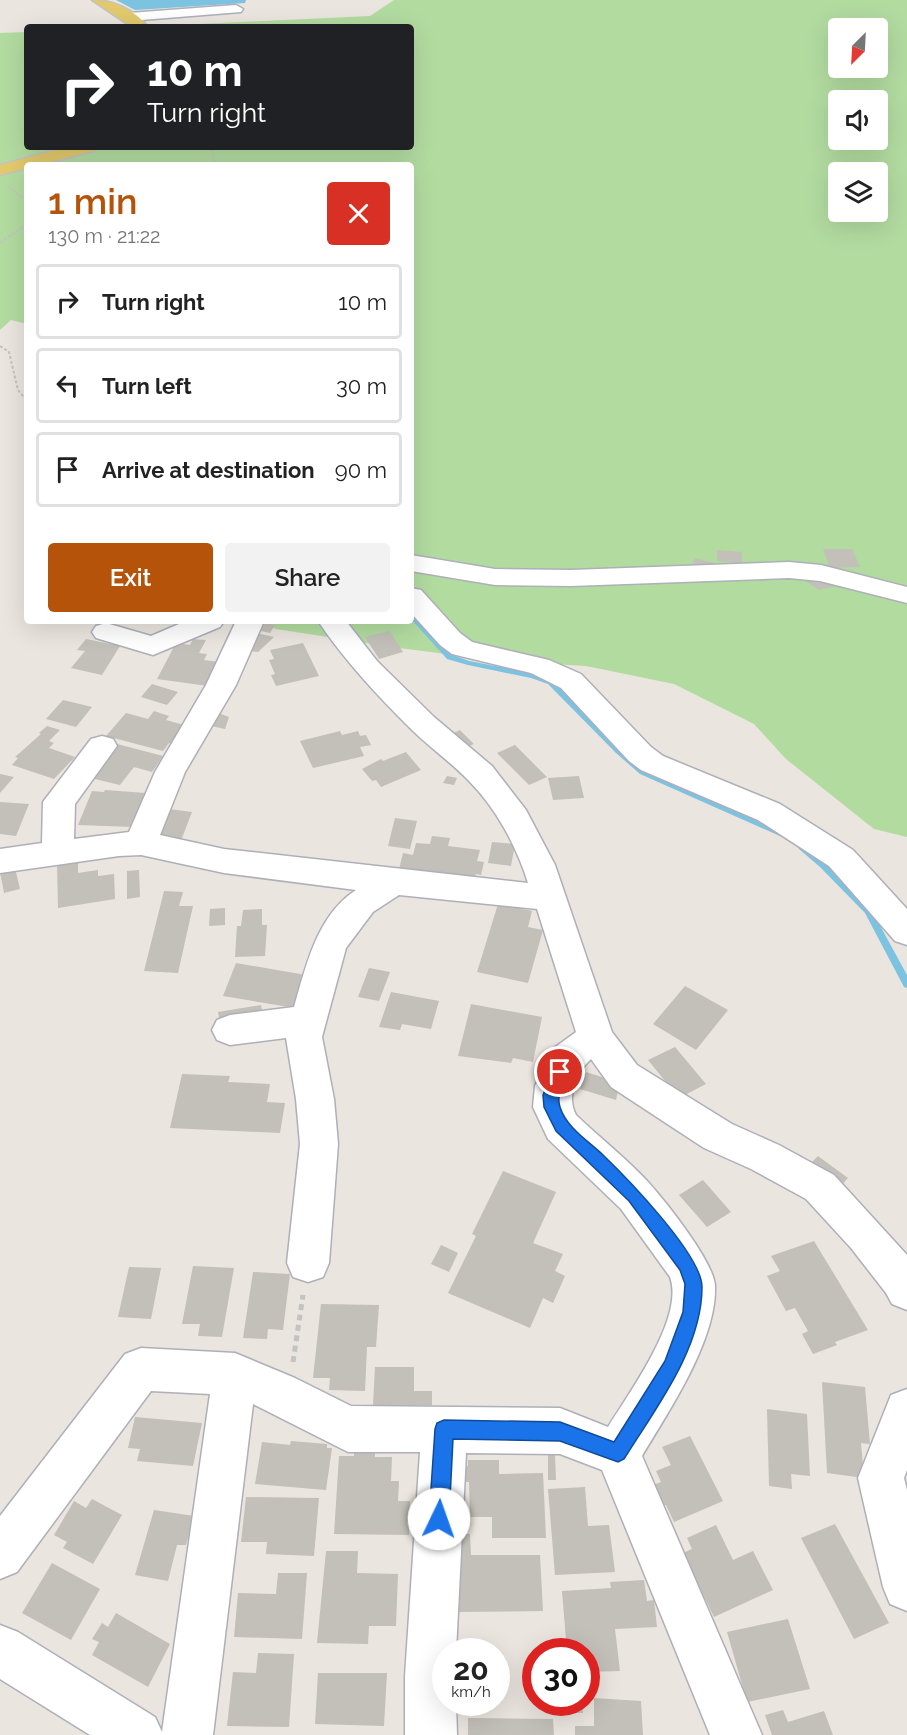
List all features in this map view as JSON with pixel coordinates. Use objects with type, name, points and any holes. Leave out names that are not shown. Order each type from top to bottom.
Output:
[{"type":"main road","points":[[99,0],[137,24]]},
{"type":"main road","points":[[30,162],[76,150]]},
{"type":"main road","points":[[0,170],[24,164]]},
{"type":"street","points":[[129,17],[236,9]]},
{"type":"street","points":[[414,564],[495,577],[571,578],[789,570],[821,573],[907,595]]},
{"type":"street","points":[[414,599],[450,639],[462,648],[539,666],[571,681],[640,754],[652,763],[769,812],[841,858],[907,932]]},
{"type":"street","points":[[106,632],[153,646],[203,624]]},
{"type":"street","points":[[141,843],[170,772],[221,685],[249,624]]},
{"type":"street","points":[[334,624],[375,675],[423,724],[481,774],[514,818],[538,865],[596,1038],[624,1076],[718,1136],[765,1157],[820,1187],[865,1235],[902,1279],[907,1290]]},
{"type":"street","points":[[58,853],[59,802],[102,746]]},
{"type":"street","points":[[0,861],[118,843],[141,843],[224,861],[393,882],[550,898]]},
{"type":"street","points":[[308,1263],[319,1144],[304,1037],[329,948],[340,928],[361,903],[393,882]]},
{"type":"street","points":[[230,1030],[309,1020]]},
{"type":"street","points":[[596,1038],[577,1049],[567,1059],[554,1086],[552,1107],[562,1127],[635,1196],[687,1266],[694,1284],[692,1312],[672,1365],[618,1453]]},
{"type":"street","points":[[0,1555],[141,1369],[235,1374],[348,1429],[560,1431],[618,1453],[736,1735]]},
{"type":"street","points":[[187,1735],[235,1374]]},
{"type":"street","points":[[907,1411],[881,1478],[907,1587]]},
{"type":"street","points":[[431,1735],[430,1676],[444,1429]]},
{"type":"street","points":[[0,1650],[137,1735]]},
{"type":"path","points":[[0,243],[24,226]]},
{"type":"path","points":[[0,346],[9,352],[18,390],[24,397]]},
{"type":"path","points":[[288,1398],[308,1263]]},
{"type":"green space","points":[[394,0],[907,0],[907,837],[874,829],[786,759],[754,724],[674,684],[586,666],[501,661],[399,648],[276,629],[260,624],[414,624],[414,162],[24,162],[24,323],[11,320],[0,330],[0,33],[24,32],[24,150],[414,150],[414,24],[199,24],[370,16]]},
{"type":"water","points":[[116,0],[246,0],[245,3],[135,10]]},
{"type":"building","points":[[823,549],[852,549],[860,567],[830,568]]},
{"type":"building","points":[[717,550],[742,552],[742,563],[717,561]]},
{"type":"building","points":[[695,558],[714,563],[715,566],[697,566],[693,562]]},
{"type":"building","points":[[813,578],[830,582],[836,586],[819,590],[804,580]]},
{"type":"building","points":[[260,624],[275,625],[270,633],[256,630]]},
{"type":"building","points":[[390,631],[403,652],[379,659],[365,637]]},
{"type":"building","points":[[256,633],[274,637],[258,652],[250,651]]},
{"type":"building","points":[[86,639],[120,646],[102,675],[71,668],[85,651],[77,650]]},
{"type":"building","points":[[193,639],[206,640],[199,653],[207,654],[204,660],[220,662],[208,686],[157,679],[176,643],[190,645]]},
{"type":"building","points":[[303,643],[319,676],[276,686],[271,675],[275,674],[269,660],[274,659],[270,650]]},
{"type":"building","points":[[152,684],[178,692],[167,705],[141,697]]},
{"type":"building","points":[[63,700],[92,707],[76,727],[46,719]]},
{"type":"building","points":[[154,711],[169,716],[166,720],[184,725],[178,733],[182,734],[173,745],[169,743],[163,751],[106,736],[126,713],[148,719]]},
{"type":"building","points":[[216,712],[229,717],[225,729],[207,725]]},
{"type":"building","points":[[47,726],[60,730],[49,741],[54,743],[49,748],[75,757],[54,779],[12,765],[18,758],[15,757]]},
{"type":"building","points":[[460,730],[474,744],[464,748],[451,734]]},
{"type":"building","points":[[340,731],[342,735],[358,731],[360,736],[366,735],[371,745],[360,747],[364,756],[313,768],[300,741]]},
{"type":"building","points":[[117,744],[163,756],[152,772],[134,767],[120,785],[91,778]]},
{"type":"building","points":[[515,745],[547,777],[529,785],[497,753]]},
{"type":"building","points":[[406,752],[421,770],[381,787],[376,780],[372,781],[362,769],[381,759],[383,761]]},
{"type":"building","points":[[0,774],[14,777],[0,793]]},
{"type":"building","points":[[447,776],[457,778],[454,785],[443,783]]},
{"type":"building","points":[[579,776],[584,798],[553,800],[548,778]]},
{"type":"building","points":[[105,790],[146,793],[133,827],[78,825],[92,791],[104,792]]},
{"type":"building","points":[[0,802],[29,804],[16,836],[0,834]]},
{"type":"building","points":[[169,809],[192,812],[180,843],[156,840]]},
{"type":"building","points":[[395,818],[417,821],[410,849],[388,846]]},
{"type":"building","points":[[432,836],[450,838],[448,846],[480,850],[477,861],[484,862],[481,875],[476,874],[474,882],[398,873],[403,853],[413,855],[416,843],[430,844]]},
{"type":"building","points":[[492,842],[515,844],[511,866],[488,863]]},
{"type":"building","points":[[78,860],[78,873],[98,870],[98,876],[114,874],[115,899],[58,908],[57,863]]},
{"type":"building","points":[[15,868],[20,889],[4,893],[0,872]]},
{"type":"building","points":[[139,870],[140,897],[127,899],[127,871]]},
{"type":"building","points":[[164,891],[183,892],[179,906],[193,906],[178,973],[144,971]]},
{"type":"building","points":[[498,904],[532,911],[528,927],[543,930],[528,983],[477,972]]},
{"type":"building","points":[[225,908],[225,925],[209,926],[210,909]]},
{"type":"building","points":[[262,909],[262,925],[267,925],[265,956],[235,957],[237,926],[241,926],[243,910]]},
{"type":"building","points":[[236,963],[306,975],[295,1008],[223,996]]},
{"type":"building","points":[[369,968],[390,972],[379,1001],[358,997]]},
{"type":"building","points":[[685,986],[728,1010],[696,1050],[653,1024]]},
{"type":"building","points":[[391,992],[439,1001],[431,1029],[402,1024],[400,1030],[379,1027]]},
{"type":"building","points":[[471,1004],[542,1017],[533,1062],[513,1058],[511,1063],[458,1056]]},
{"type":"building","points":[[261,1005],[262,1011],[269,1010],[270,1014],[220,1023],[218,1012]]},
{"type":"building","points":[[675,1047],[706,1084],[679,1098],[648,1060]]},
{"type":"building","points":[[586,1072],[605,1078],[618,1091],[616,1100],[580,1089]]},
{"type":"building","points":[[182,1074],[230,1076],[228,1082],[270,1084],[267,1102],[285,1103],[280,1133],[170,1128]]},
{"type":"building","points":[[818,1156],[848,1178],[838,1189],[808,1166]]},
{"type":"building","points":[[503,1171],[556,1192],[533,1243],[563,1254],[555,1271],[565,1276],[553,1303],[543,1298],[530,1328],[448,1293],[476,1236],[472,1234]]},
{"type":"building","points":[[703,1180],[731,1212],[707,1227],[679,1195]]},
{"type":"building","points":[[814,1241],[868,1330],[835,1342],[837,1345],[813,1354],[802,1334],[808,1331],[795,1308],[786,1311],[767,1276],[780,1271],[771,1256]]},
{"type":"building","points":[[441,1245],[458,1253],[449,1272],[431,1264]]},
{"type":"building","points":[[193,1266],[234,1268],[222,1337],[198,1336],[200,1324],[182,1324]]},
{"type":"building","points":[[129,1267],[161,1268],[151,1319],[118,1317]]},
{"type":"building","points":[[253,1272],[290,1274],[283,1330],[268,1329],[267,1339],[243,1338]]},
{"type":"building","points":[[321,1304],[379,1305],[376,1347],[367,1347],[365,1391],[329,1390],[330,1378],[313,1378]]},
{"type":"building","points":[[375,1367],[414,1367],[414,1391],[432,1391],[432,1405],[373,1405]]},
{"type":"building","points":[[822,1382],[865,1387],[870,1444],[861,1443],[864,1478],[827,1473]]},
{"type":"building","points":[[767,1409],[807,1414],[810,1476],[791,1474],[792,1489],[769,1486]]},
{"type":"building","points":[[135,1417],[202,1423],[193,1466],[137,1461],[140,1449],[128,1448]]},
{"type":"building","points":[[690,1436],[723,1501],[674,1522],[666,1505],[658,1508],[648,1487],[661,1482],[656,1471],[671,1465],[662,1447]]},
{"type":"building","points":[[291,1441],[327,1444],[327,1448],[332,1448],[326,1490],[255,1484],[262,1442],[290,1445]]},
{"type":"building","points":[[354,1450],[375,1451],[375,1457],[392,1457],[391,1481],[399,1481],[398,1501],[410,1501],[409,1535],[334,1534],[339,1456],[354,1456]]},
{"type":"building","points":[[548,1455],[555,1455],[556,1480],[548,1480]]},
{"type":"building","points":[[468,1460],[499,1460],[499,1474],[543,1473],[546,1538],[492,1538],[492,1517],[470,1517],[469,1482],[460,1482],[460,1466],[468,1466]]},
{"type":"building","points":[[585,1487],[588,1526],[609,1525],[615,1572],[555,1575],[548,1489]]},
{"type":"building","points":[[246,1497],[319,1498],[314,1556],[266,1554],[267,1542],[241,1542]]},
{"type":"building","points":[[92,1499],[122,1515],[93,1564],[63,1548],[67,1542],[54,1535],[74,1501],[86,1508]]},
{"type":"building","points":[[154,1510],[194,1516],[186,1545],[177,1545],[168,1581],[135,1575]]},
{"type":"building","points":[[835,1524],[889,1623],[854,1639],[801,1538]]},
{"type":"building","points":[[716,1525],[733,1560],[753,1551],[773,1590],[714,1617],[683,1553],[692,1549],[687,1538]]},
{"type":"building","points":[[457,1534],[470,1534],[471,1555],[540,1555],[543,1611],[458,1612]]},
{"type":"building","points":[[326,1551],[358,1551],[357,1573],[398,1574],[396,1626],[369,1626],[368,1644],[317,1643]]},
{"type":"building","points":[[52,1563],[100,1589],[71,1640],[22,1613]]},
{"type":"building","points":[[278,1573],[307,1573],[302,1639],[234,1637],[238,1593],[276,1594]]},
{"type":"building","points":[[644,1580],[647,1601],[654,1600],[657,1627],[615,1629],[620,1671],[600,1672],[600,1638],[566,1638],[562,1591],[611,1588],[610,1582]]},
{"type":"building","points":[[116,1613],[170,1644],[148,1687],[92,1655],[99,1642],[92,1639],[102,1623],[108,1627]]},
{"type":"building","points":[[788,1619],[810,1689],[747,1702],[727,1632]]},
{"type":"building","points":[[258,1653],[294,1654],[289,1727],[227,1726],[233,1672],[256,1673]]},
{"type":"building","points":[[318,1673],[387,1673],[384,1726],[315,1724]]},
{"type":"building","points":[[600,1698],[641,1701],[643,1735],[575,1735],[575,1726],[594,1726],[594,1716],[600,1716]]},
{"type":"building","points":[[783,1710],[788,1722],[824,1711],[833,1735],[772,1735],[765,1715]]},
{"type":"building","points":[[468,1718],[553,1719],[554,1735],[468,1735]]},
{"type":"waterway","points":[[414,617],[450,657],[551,682],[643,772],[783,834]]},
{"type":"waterway","points":[[802,847],[868,911],[907,984]]},
{"type":"route","points":[[439,1519],[444,1429],[560,1431],[618,1453],[672,1365],[692,1312],[694,1284],[687,1266],[635,1196],[562,1127],[552,1107],[551,1095],[560,1072]]}]
